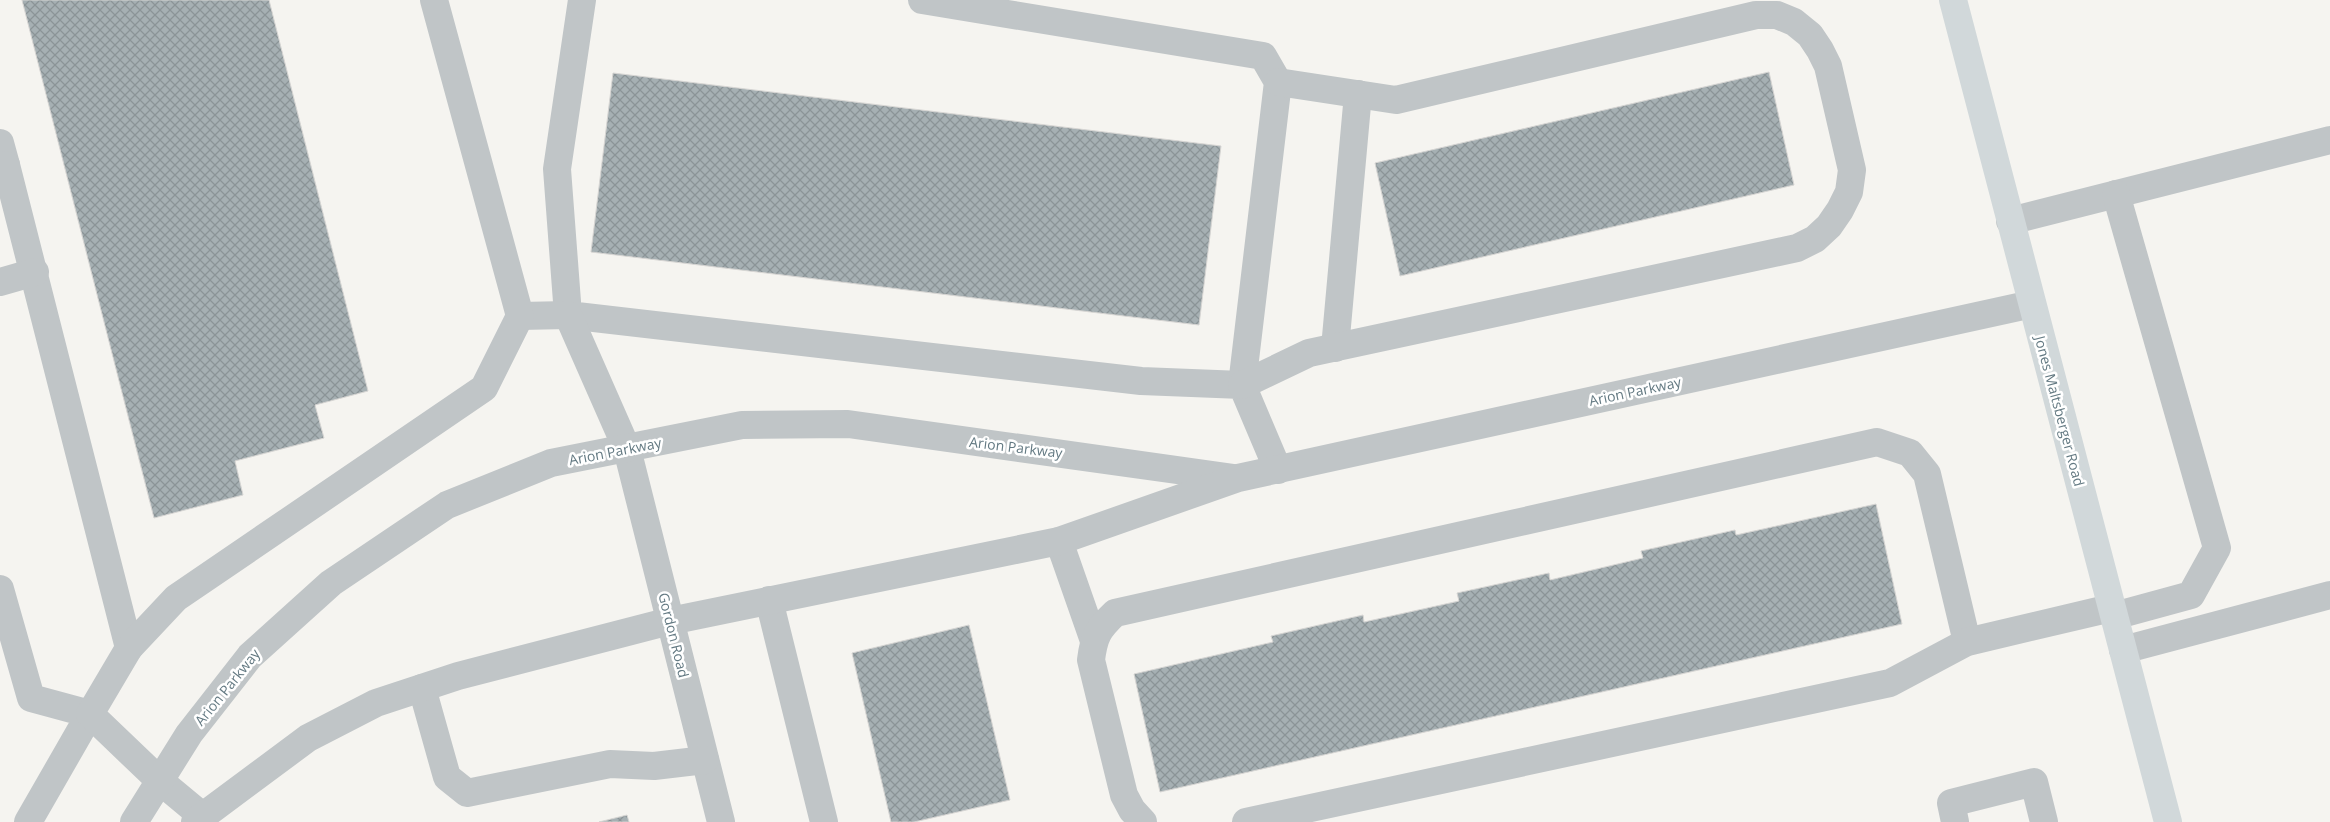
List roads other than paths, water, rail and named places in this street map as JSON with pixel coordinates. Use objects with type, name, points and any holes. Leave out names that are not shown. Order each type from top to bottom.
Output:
[{"type":"main road","name":"Jones Maltsberger Road","points":[[1953,0],[2168,822]]},
{"type":"street","points":[[28,822],[129,648],[176,598],[484,388],[520,316],[434,0]]},
{"type":"street","name":"Gordon Road","points":[[582,0],[557,169],[568,315],[627,449],[720,822]]},
{"type":"street","points":[[922,0],[1263,56],[1278,82],[1242,385],[1278,470]]},
{"type":"street","points":[[520,316],[568,315],[1141,381],[1242,385],[1309,353],[1798,248],[1815,239],[1830,226],[1848,192],[1852,170],[1828,66],[1810,34],[1794,22],[1777,15],[1756,15],[1396,100],[1278,82]]},
{"type":"street","points":[[1335,348],[1358,94]]},
{"type":"street","points":[[2010,221],[2330,140]]},
{"type":"street","points":[[2,158],[35,272],[129,648]]},
{"type":"street","points":[[1246,822],[1890,684],[1966,642],[2191,594],[2216,548],[2116,194]]},
{"type":"street","points":[[0,282],[35,272]]},
{"type":"street","name":"Arion Parkway","points":[[198,819],[308,738],[376,703],[458,676],[670,621],[1059,541],[1238,478],[2032,304]]},
{"type":"street","name":"Arion Parkway","points":[[134,822],[190,734],[250,656],[331,582],[447,505],[551,463],[742,425],[848,424],[1238,478]]},
{"type":"street","points":[[1143,822],[1132,810],[1124,795],[1091,660],[1094,641],[1100,627],[1115,613],[1877,442],[1910,453],[1927,474],[1966,642]]},
{"type":"street","points":[[1059,541],[1094,641]]},
{"type":"street","points":[[0,589],[31,698],[90,714],[198,819]]},
{"type":"street","points":[[2123,650],[2330,595]]},
{"type":"street","points":[[769,600],[824,822]]},
{"type":"street","points":[[422,688],[447,777],[467,794],[610,764],[654,766],[705,760]]},
{"type":"street","points":[[1956,822],[1951,803],[2034,782],[2044,822]]}]
